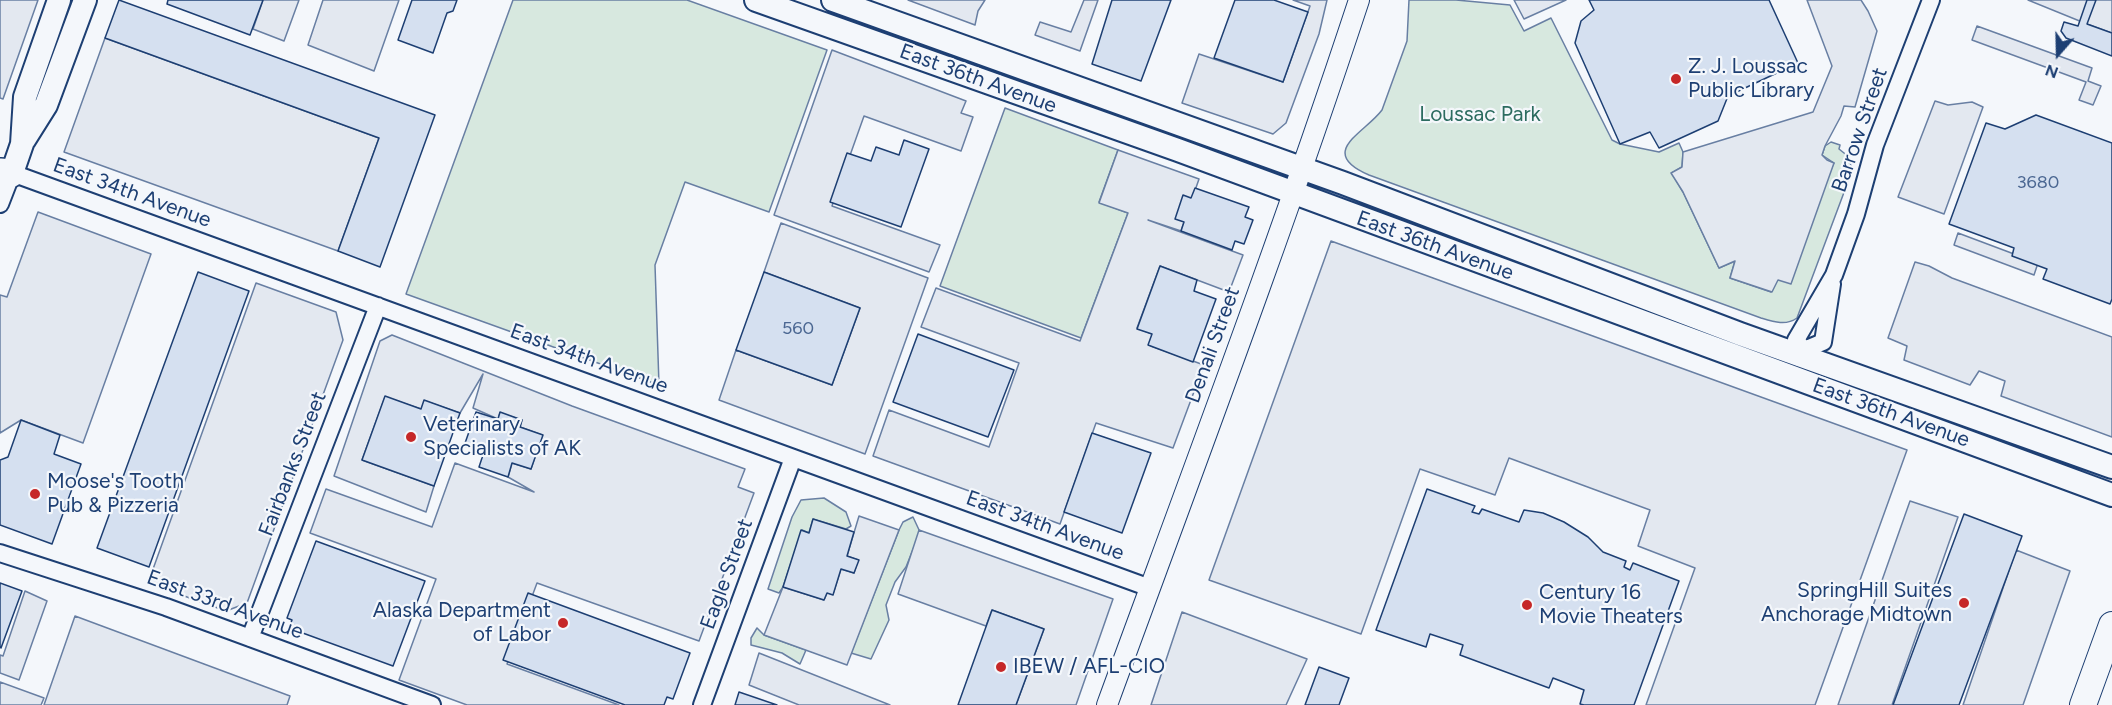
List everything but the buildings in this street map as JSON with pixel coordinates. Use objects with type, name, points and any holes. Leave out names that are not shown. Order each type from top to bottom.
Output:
[{"type":"main road","points":[[21,144],[25,97],[59,0]]},
{"type":"main road","points":[[6,173],[46,105],[85,0]]},
{"type":"main road","name":"East 36th Avenue","points":[[756,0],[1178,150],[1294,194],[2112,467]]},
{"type":"main road","name":"East 36th Avenue","points":[[832,0],[1302,169],[1799,361],[2112,495]]},
{"type":"main road","points":[[2083,705],[2112,625]]},
{"type":"street","name":"Denali Street","points":[[1107,705],[1294,194],[1359,0]]},
{"type":"street","name":"Barrow Street","points":[[1799,361],[1796,340],[1834,275],[1856,214],[1875,145],[1930,0]]},
{"type":"street","points":[[0,204],[6,173]]},
{"type":"street","name":"East 34th Avenue","points":[[6,173],[378,306],[1150,588]]},
{"type":"street","name":"Fairbanks Street","points":[[250,638],[378,306]]},
{"type":"street","name":"Eagle Street","points":[[702,705],[793,458]]},
{"type":"street","name":"East 33rd Avenue","points":[[0,553],[166,607],[432,705]]},
{"type":"green space","points":[[513,0],[687,0],[827,50],[769,212],[685,182],[655,265],[659,385],[406,294]]},
{"type":"green space","name":"Loussac Park","points":[[1409,0],[1456,0],[1510,5],[1524,31],[1551,18],[1612,140],[1620,144],[1659,152],[1679,143],[1683,152],[1682,167],[1672,173],[1719,268],[1735,261],[1730,278],[1771,292],[1834,163],[1822,155],[1825,146],[1831,142],[1840,145],[1839,149],[1849,157],[1852,171],[1797,318],[1784,323],[1761,318],[1369,175],[1354,167],[1346,158],[1345,150],[1356,135],[1382,110],[1407,41]]},
{"type":"green space","points":[[1005,108],[1118,150],[1099,202],[1128,213],[1081,338],[940,286]]},
{"type":"green space","points":[[824,498],[846,512],[851,526],[846,529],[813,519],[809,533],[802,530],[783,587],[779,593],[768,589],[792,517],[801,500]]},
{"type":"green space","points":[[913,517],[920,532],[906,567],[895,582],[886,605],[889,620],[871,659],[851,653],[899,530],[903,522]]},
{"type":"green space","points":[[757,628],[764,635],[806,650],[800,664],[782,653],[751,645],[751,638]]},
{"type":"shaded area","points":[[0,0],[38,0],[3,99],[0,98]]},
{"type":"shaded area","points":[[263,0],[299,0],[284,41],[253,29]]},
{"type":"shaded area","points":[[323,0],[399,0],[374,71],[308,45]]},
{"type":"shaded area","points":[[908,0],[985,0],[978,11],[975,25]]},
{"type":"shaded area","points":[[1084,0],[1098,0],[1080,51],[1035,35],[1040,22],[1071,32]]},
{"type":"shaded area","points":[[1293,0],[1327,0],[1319,34],[1286,123],[1273,134],[1182,103],[1199,54],[1283,82],[1310,6]]},
{"type":"shaded area","points":[[1514,0],[1566,0],[1524,19]]},
{"type":"shaded area","points":[[1807,0],[1861,0],[1877,31],[1855,107],[1844,106],[1825,146],[1822,155],[1834,163],[1791,284],[1778,280],[1772,292],[1730,278],[1735,261],[1719,268],[1683,192],[1671,173],[1682,167],[1683,152],[1813,112],[1832,66]]},
{"type":"shaded area","points":[[2028,0],[2112,0],[2112,33],[2087,24]]},
{"type":"shaded area","points":[[1977,26],[2092,68],[2088,81],[2101,86],[2093,105],[2079,100],[2086,82],[1972,40]]},
{"type":"shaded area","points":[[105,38],[379,138],[338,251],[64,152]]},
{"type":"shaded area","points":[[832,50],[966,101],[961,113],[973,117],[961,151],[864,116],[832,206],[940,245],[929,272],[774,215]]},
{"type":"shaded area","points":[[1935,101],[1948,105],[1972,102],[1983,107],[1944,214],[1898,197]]},
{"type":"shaded area","points":[[1118,150],[1199,179],[1181,231],[1148,220],[1243,255],[1229,292],[1160,266],[1137,328],[1152,334],[1151,346],[1204,365],[1173,448],[1096,423],[1060,524],[873,456],[889,410],[989,447],[1019,363],[921,327],[936,288],[1080,341],[1128,213],[1099,203]]},
{"type":"shaded area","points":[[38,212],[151,254],[83,443],[21,420],[0,433],[0,295],[7,297]]},
{"type":"shaded area","points":[[781,223],[928,278],[865,454],[719,400],[736,350],[832,385],[860,308],[764,272]]},
{"type":"shaded area","points":[[1958,233],[2038,263],[2034,275],[1954,245]]},
{"type":"shaded area","points":[[1331,241],[1907,450],[1815,705],[1646,705],[1695,568],[1638,546],[1650,510],[1509,458],[1495,495],[1420,469],[1361,634],[1209,580]]},
{"type":"shaded area","points":[[1915,262],[2112,337],[2112,437],[2001,396],[2005,381],[1979,371],[1970,385],[1904,360],[1907,346],[1888,338]]},
{"type":"shaded area","points":[[256,283],[336,312],[343,340],[247,603],[226,611],[148,583]]},
{"type":"shaded area","points":[[392,335],[572,406],[745,469],[738,487],[754,493],[699,641],[537,583],[507,664],[619,705],[467,705],[399,680],[436,579],[310,533],[326,489],[432,527],[455,463],[534,492],[508,477],[512,463],[531,469],[542,435],[520,427],[522,420],[500,413],[498,419],[473,408],[483,374],[460,413],[425,401],[421,409],[385,397],[362,460],[434,486],[426,512],[334,476],[380,341]]},
{"type":"shaded area","points":[[1910,501],[1958,517],[1892,705],[1838,705]]},
{"type":"shaded area","points":[[859,516],[899,530],[847,665],[764,635],[783,587],[824,600],[827,593],[833,594],[841,569],[854,573],[858,560],[847,556]]},
{"type":"shaded area","points":[[919,530],[1113,599],[1076,705],[1016,705],[1044,629],[992,610],[986,626],[898,594]]},
{"type":"shaded area","points":[[2016,550],[2070,571],[2023,705],[1963,705]]},
{"type":"shaded area","points":[[25,591],[47,601],[19,680],[0,673],[0,655],[3,656]]},
{"type":"shaded area","points":[[1182,612],[1307,659],[1286,705],[1151,705]]},
{"type":"shaded area","points":[[75,616],[290,696],[287,705],[44,705]]},
{"type":"shaded area","points":[[759,653],[890,705],[799,705],[749,685]]},
{"type":"shaded area","points":[[0,682],[44,698],[41,705],[0,705]]},
{"type":"place","name":"Z. J. Loussac Public Library","points":[[1676,79]]},
{"type":"place","name":"Veterinary Specialists of AK","points":[[411,437]]},
{"type":"place","name":"Moose's Tooth Pub & Pizzeria","points":[[35,494]]},
{"type":"place","name":"SpringHill Suites Anchorage Midtown","points":[[1964,603]]},
{"type":"place","name":"Century 16 Movie Theaters","points":[[1527,605]]},
{"type":"place","name":"Alaska Department of Labor","points":[[563,623]]},
{"type":"place","name":"IBEW / AFL-CIO","points":[[1001,667]]}]
